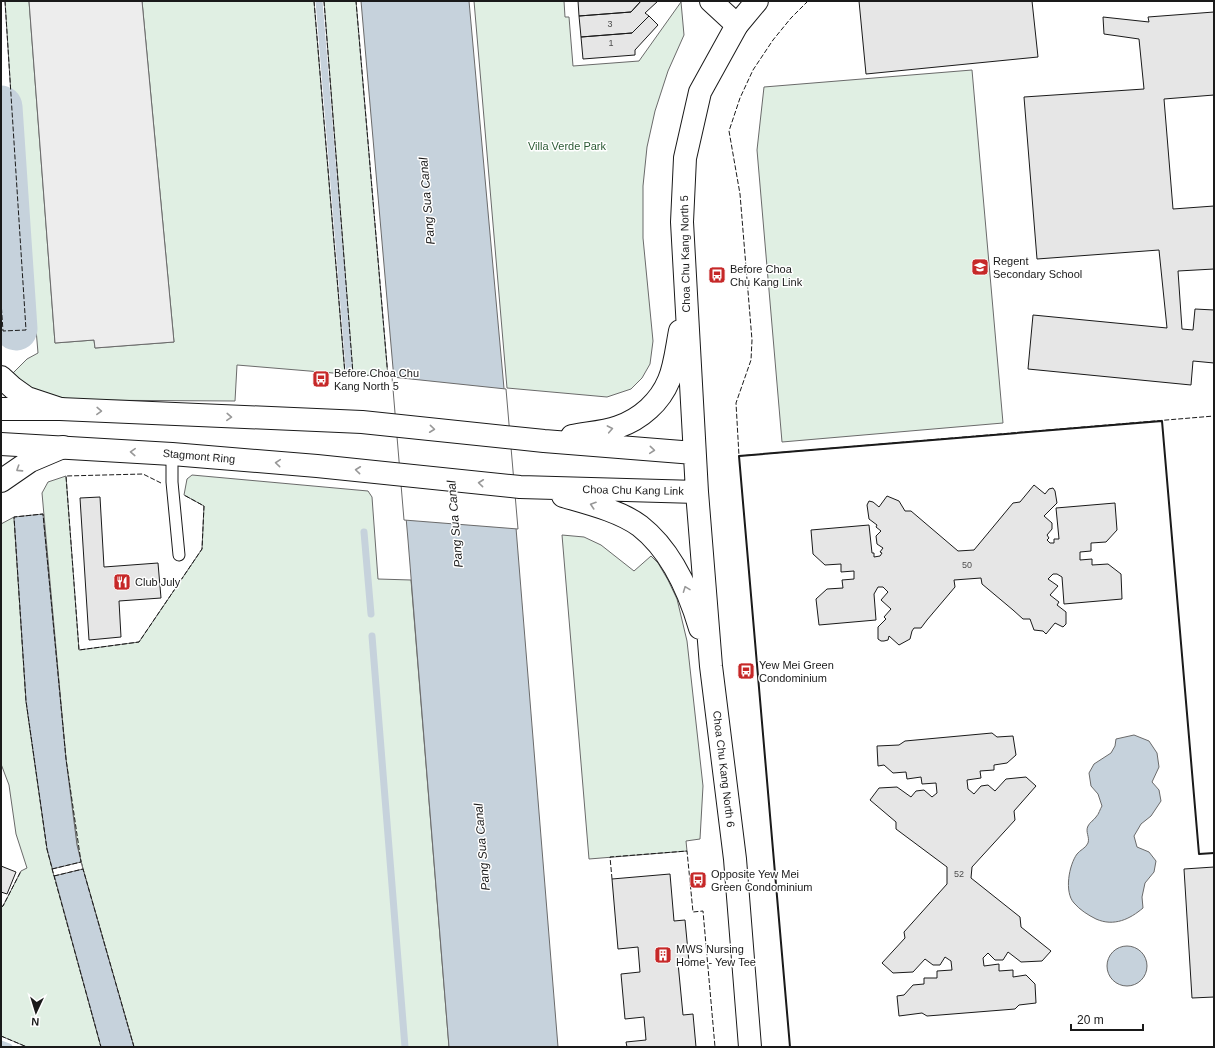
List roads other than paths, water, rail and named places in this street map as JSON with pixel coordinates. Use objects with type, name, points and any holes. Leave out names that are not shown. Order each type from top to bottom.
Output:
[{"type":"street","points":[[711,1],[737,25]]},
{"type":"street","name":"Choa Chu Kang North 5","points":[[694,453],[682,222],[685,158],[700,92],[737,25],[757,1]]},
{"type":"street","points":[[544,441],[617,427],[633,420],[646,411],[660,396],[669,379],[686,303]]},
{"type":"street","points":[[1,377],[27,398],[60,409]]},
{"type":"street","points":[[1,409],[60,409],[362,422],[544,441],[694,453]]},
{"type":"street","name":"Stagmont Ring","points":[[1,444],[172,454],[317,466],[397,475]]},
{"type":"street","points":[[1,481],[30,462],[63,448]]},
{"type":"street","name":"Choa Chu Kang Link","points":[[397,475],[527,488],[697,492],[694,453]]},
{"type":"street","points":[[527,488],[595,506],[619,515],[640,526],[667,556],[683,581],[695,612],[712,666]]},
{"type":"street","name":"Choa Chu Kang North 6","points":[[697,492],[712,666],[735,859],[750,1047]]},
{"type":"lane","points":[[172,454],[172,482],[179,555]]},
{"type":"water","name":"Pang Sua Canal","points":[[361,1],[469,1],[511,466],[558,1047],[449,1047],[408,540]]},
{"type":"water","points":[[43,514],[66,759],[77,845],[134,1047],[101,1047],[47,849],[26,701],[14,517]]},
{"type":"water","points":[[1134,735],[1149,741],[1157,753],[1159,767],[1152,782],[1159,790],[1161,801],[1151,816],[1141,824],[1134,836],[1137,847],[1149,852],[1156,861],[1154,872],[1145,883],[1142,897],[1143,908],[1121,921],[1109,922],[1096,919],[1087,914],[1074,903],[1069,892],[1069,878],[1074,859],[1088,843],[1088,826],[1097,816],[1102,806],[1098,794],[1091,786],[1089,773],[1094,764],[1111,753],[1115,746],[1116,739]]},
{"type":"water","points":[[1127,946],[1135,948],[1141,952],[1145,958],[1147,966],[1145,974],[1141,980],[1135,984],[1127,986],[1119,984],[1113,980],[1109,974],[1107,966],[1109,958],[1113,952],[1119,948]]},
{"type":"waterway","points":[[319,1],[349,367]]},
{"type":"waterway","points":[[1,107],[16,329]]},
{"type":"waterway","points":[[364,532],[371,614]]},
{"type":"waterway","points":[[372,636],[405,1047]]},
{"type":"waterway","points":[[1,1044],[9,1047]]},
{"type":"place","name":"Regent Secondary School","points":[[980,267]]},
{"type":"place","name":"Before Choa Chu Kang Link","points":[[717,275]]},
{"type":"place","name":"Before Choa Chu Kang North 5","points":[[321,379]]},
{"type":"place","name":"Club July","points":[[122,582]]},
{"type":"place","name":"Yew Mei Green Condominium","points":[[746,671]]},
{"type":"place","name":"Opposite Yew Mei Green Condominium","points":[[698,880]]},
{"type":"place","name":"MWS Nursing Home - Yew Tee","points":[[663,955]]},
{"type":"park label","name":"Villa Verde Park","points":[[567,146]]}]
